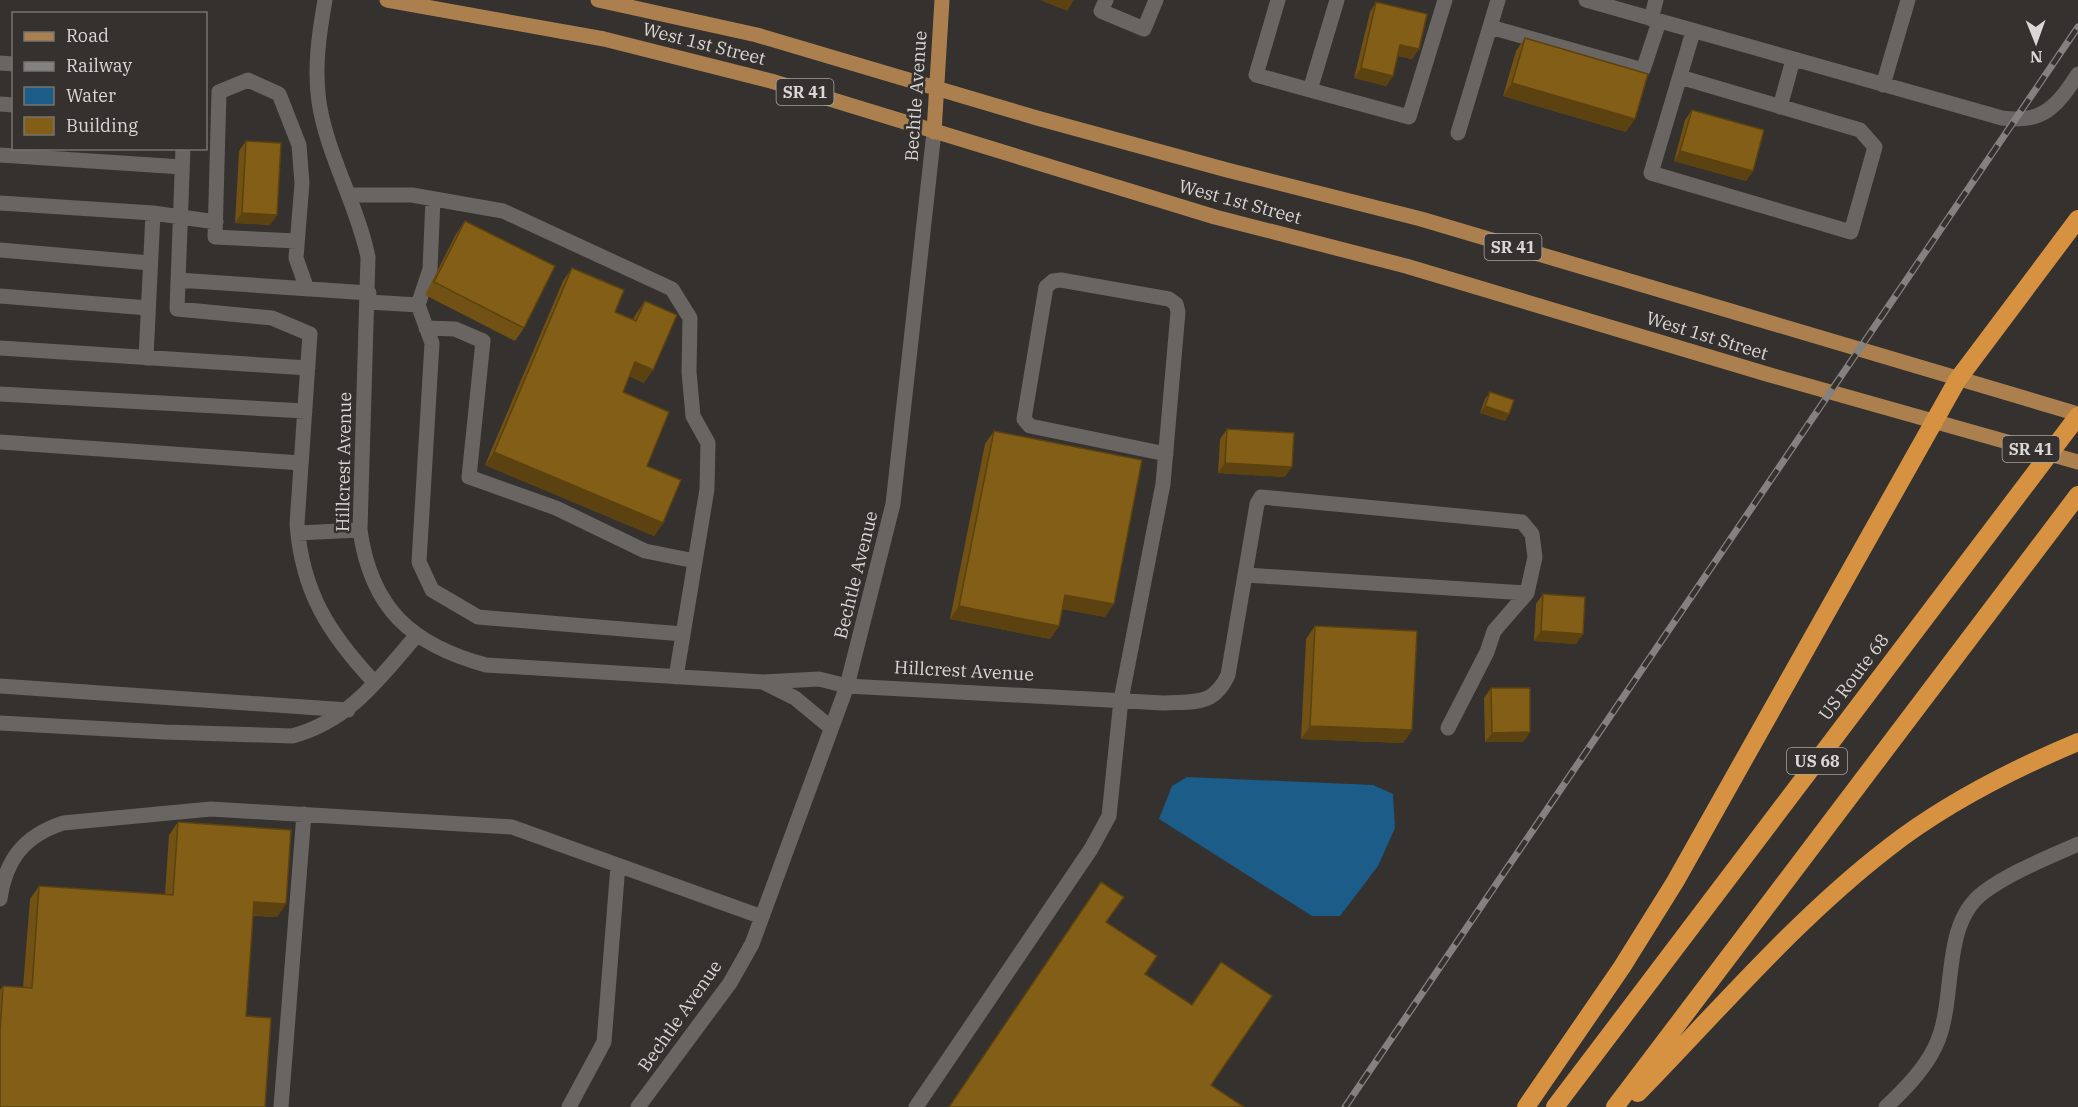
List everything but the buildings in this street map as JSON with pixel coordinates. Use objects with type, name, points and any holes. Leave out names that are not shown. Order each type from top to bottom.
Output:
[{"type":"highway","points":[[1526,1107],[1622,967],[1675,882],[1958,378],[2078,219]]},
{"type":"highway","name":"US Route 68","points":[[1555,1107],[2078,415]]},
{"type":"highway","name":"US 68","points":[[1615,1107],[2078,495]]},
{"type":"highway","points":[[1624,1107],[1805,921],[1853,876],[1924,822],[1981,787],[2078,742]]},
{"type":"main road","name":"West 1st Street","points":[[387,0],[604,39],[771,81],[1215,217],[1406,266],[1770,375],[2078,462]]},
{"type":"main road","name":"West 1st Street","points":[[598,0],[758,34],[1037,118],[1421,219],[2078,415]]},
{"type":"main road","name":"Bechtle Avenue","points":[[934,132],[942,0]]},
{"type":"street","name":"Hillcrest Avenue","points":[[325,0],[318,46],[319,103],[326,132],[364,233],[368,256],[369,298],[360,530],[363,552],[372,576],[385,600],[416,636],[460,658],[486,665],[676,677],[763,682],[819,680],[847,686],[1163,703],[1206,701],[1221,691],[1228,675],[1257,504],[1261,497],[1522,522],[1532,534],[1535,557],[1527,593]]},
{"type":"street","points":[[1106,0],[1101,11],[1144,29],[1155,0]]},
{"type":"street","points":[[1278,0],[1256,75],[1409,117],[1445,0]]},
{"type":"street","points":[[1310,90],[1337,0]]},
{"type":"street","points":[[1458,134],[1498,0]]},
{"type":"street","points":[[1586,0],[1693,32],[2014,120],[2033,119],[2043,114],[2055,105],[2078,74]]},
{"type":"street","points":[[1490,27],[1642,70],[1655,21],[1656,0]]},
{"type":"street","points":[[1883,85],[1908,0]]},
{"type":"street","points":[[1680,77],[1860,130],[1875,147],[1851,232],[1651,173],[1693,32]]},
{"type":"street","points":[[1780,106],[1793,60]]},
{"type":"street","points":[[297,241],[215,237],[219,92],[248,80],[279,94],[299,145],[302,183],[296,258],[307,289]]},
{"type":"street","name":"Bechtle Avenue","points":[[638,1107],[730,982],[752,944],[847,686],[893,504],[934,132]]},
{"type":"street","points":[[183,150],[177,309],[272,318],[310,334],[298,533],[305,575],[317,606],[332,633],[375,683]]},
{"type":"street","points":[[0,155],[182,167]]},
{"type":"street","points":[[350,195],[412,195],[503,211],[672,289],[690,318],[689,372],[693,416],[708,443],[707,489],[676,677]]},
{"type":"street","points":[[433,199],[430,269],[418,305],[432,343],[419,562],[432,590],[478,616],[683,634]]},
{"type":"street","points":[[0,203],[153,213],[180,219],[216,222]]},
{"type":"street","points":[[146,358],[153,213]]},
{"type":"street","points":[[0,250],[150,263]]},
{"type":"street","points":[[178,280],[307,289],[418,305]]},
{"type":"street","points":[[916,1107],[1091,849],[1108,816],[1121,700],[1161,495],[1166,454],[1178,312],[1176,304],[1169,299],[1061,280],[1053,281],[1046,287],[1024,419],[1030,426],[1166,454]]},
{"type":"street","points":[[0,296],[148,308]]},
{"type":"street","points":[[426,328],[455,328],[483,341],[469,477],[556,508],[645,551],[695,561]]},
{"type":"street","points":[[0,348],[308,368]]},
{"type":"street","points":[[0,394],[305,411]]},
{"type":"street","points":[[0,442],[301,463]]},
{"type":"street","points":[[298,533],[360,530]]},
{"type":"street","points":[[1246,575],[1527,593]]},
{"type":"street","points":[[1448,728],[1487,652],[1494,631],[1527,593]]},
{"type":"street","points":[[0,723],[292,736],[312,730],[348,710],[416,636]]},
{"type":"street","name":"Hillcrest Avenue","points":[[763,682],[795,698],[830,727]]},
{"type":"street","points":[[0,686],[348,710]]},
{"type":"street","points":[[0,899],[4,873],[19,850],[38,833],[63,823],[211,809],[513,826],[762,917]]},
{"type":"street","points":[[281,1107],[304,814]]},
{"type":"street","points":[[1886,1107],[1907,1087],[1935,1047],[1944,1018],[1952,957],[1963,916],[1983,893],[2078,844]]},
{"type":"street","points":[[569,1107],[603,1042],[618,865]]},
{"type":"water","points":[[1187,777],[1373,785],[1393,794],[1395,828],[1378,866],[1340,916],[1312,916],[1159,819],[1172,786]]},
{"type":"railway","points":[[1345,1107],[2078,27]]}]
